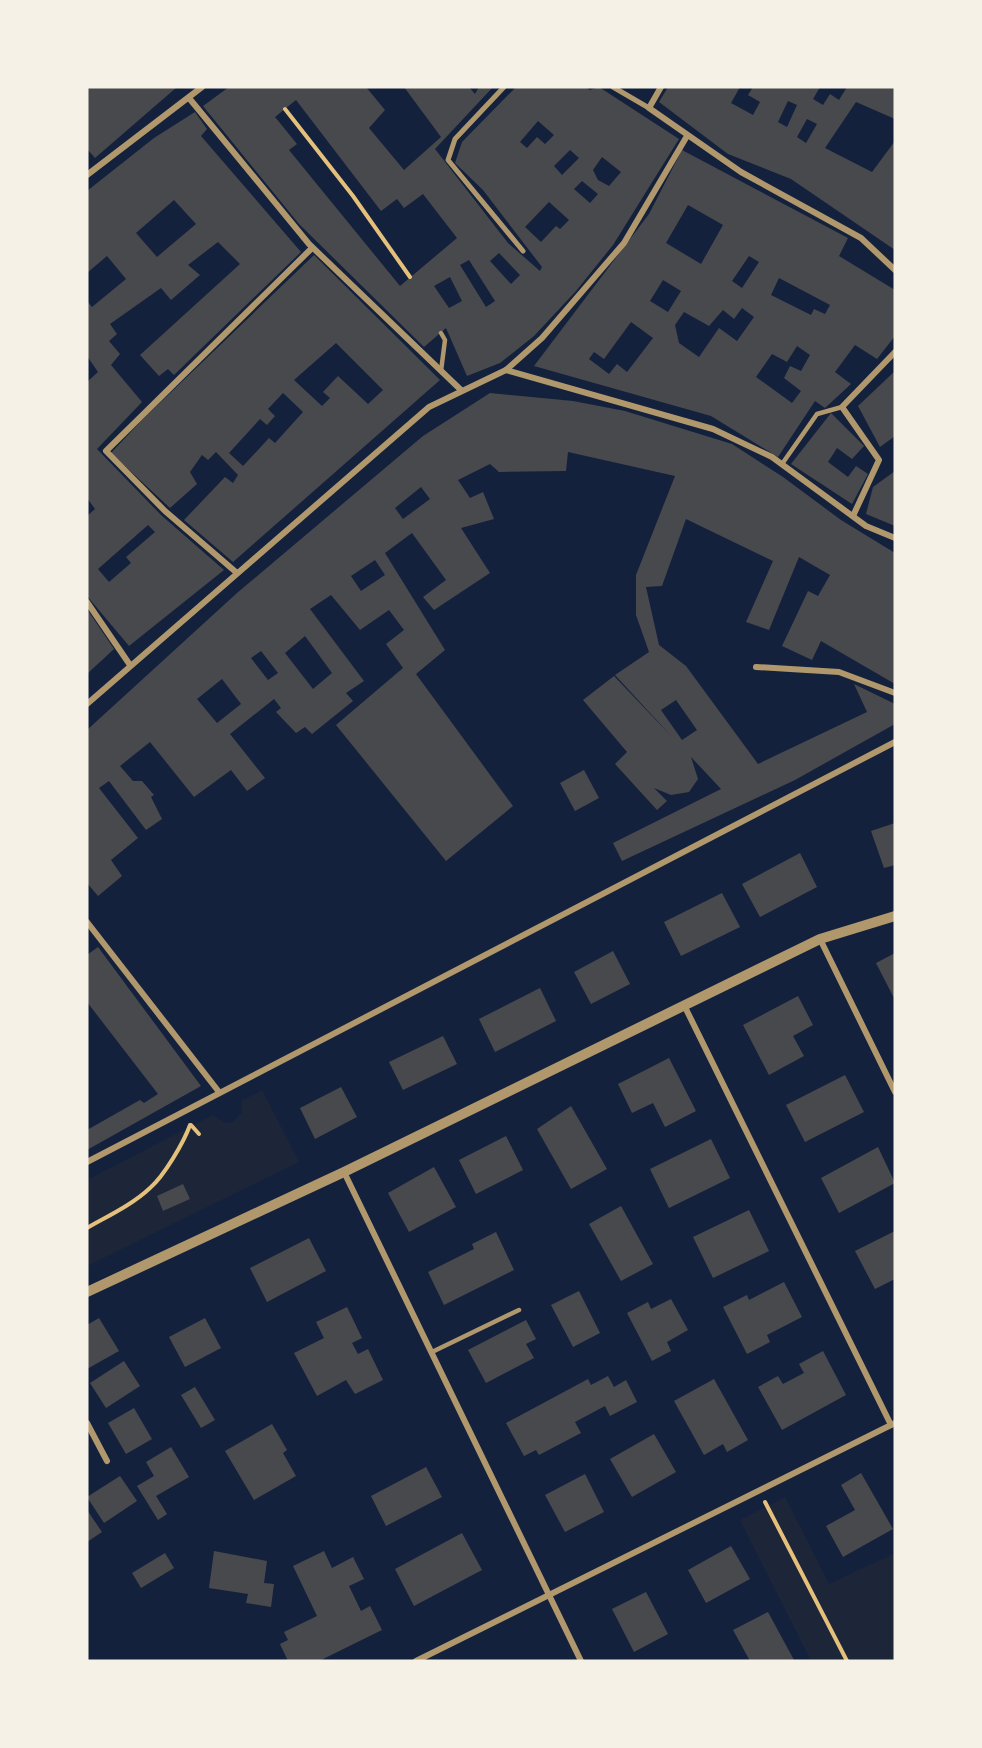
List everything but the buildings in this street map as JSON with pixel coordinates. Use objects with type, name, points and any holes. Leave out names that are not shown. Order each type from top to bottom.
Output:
[{"type":"street","points":[[87,175],[202,87]]},
{"type":"street","points":[[504,87],[455,139],[448,160],[524,250]]},
{"type":"street","points":[[613,87],[649,108],[741,172],[861,238],[895,270]]},
{"type":"street","points":[[649,108],[661,87]]},
{"type":"street","points":[[189,98],[312,248],[461,390]]},
{"type":"street","points":[[87,704],[429,407],[506,370],[542,338],[624,243],[687,136]]},
{"type":"street","points":[[237,573],[165,511],[106,451],[312,248]]},
{"type":"street","points":[[853,516],[879,460],[842,407],[895,352]]},
{"type":"street","points":[[506,370],[713,429],[782,464],[866,526],[895,538]]},
{"type":"street","points":[[87,602],[130,665]]},
{"type":"street","points":[[756,667],[839,672],[895,693]]},
{"type":"street","points":[[87,1162],[895,742]]},
{"type":"street","points":[[87,1292],[344,1172],[820,939],[895,916]]},
{"type":"street","points":[[87,922],[219,1092]]},
{"type":"street","points":[[820,939],[895,1092]]},
{"type":"street","points":[[416,1661],[893,1424],[684,1005]]},
{"type":"street","points":[[344,1172],[581,1661]]},
{"type":"street","points":[[87,1423],[107,1461]]},
{"type":"lane","points":[[441,333],[445,340],[441,371]]},
{"type":"lane","points":[[782,464],[817,414],[842,407]]},
{"type":"lane","points":[[432,1352],[519,1310]]},
{"type":"path","points":[[285,109],[353,196],[410,276]]},
{"type":"path","points":[[87,1228],[115,1213],[152,1187],[190,1126],[182,1112]]},
{"type":"path","points":[[191,1125],[199,1134]]},
{"type":"path","points":[[759,1490],[847,1661]]},
{"type":"shaded area","points":[[262,1090],[299,1162],[87,1266],[87,1180],[213,1115],[225,1123],[233,1122],[242,1112],[241,1101]]},
{"type":"shaded area","points":[[785,1497],[829,1584],[895,1553],[895,1661],[811,1661],[740,1520]]}]
